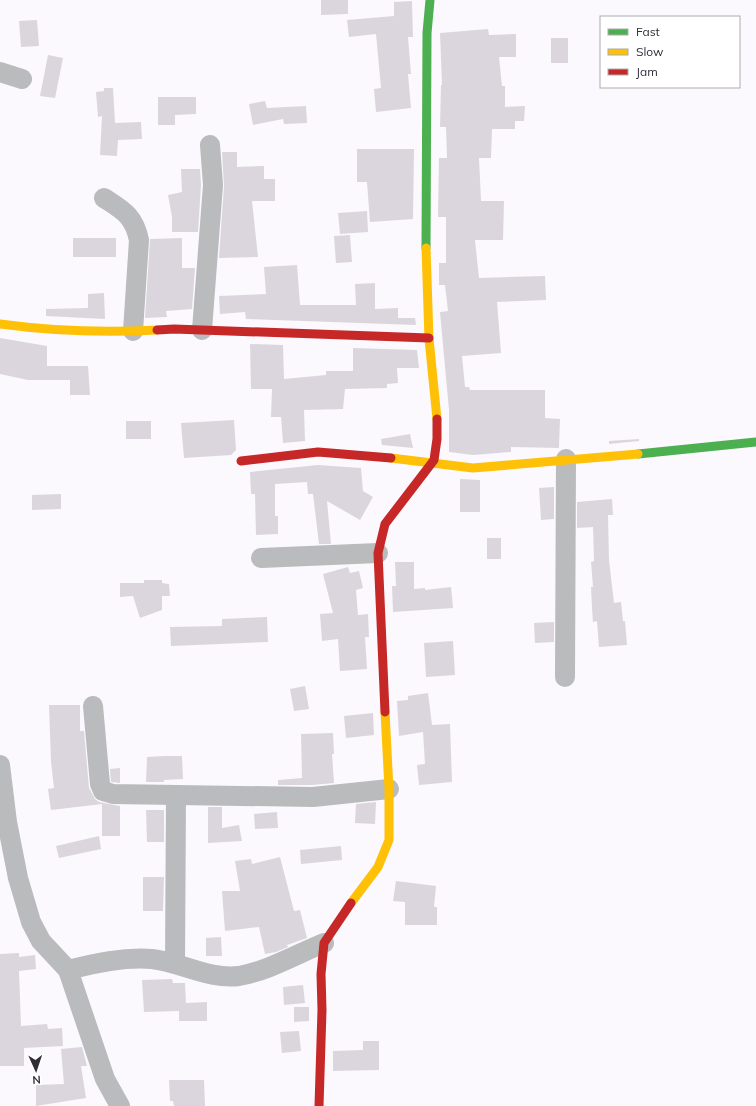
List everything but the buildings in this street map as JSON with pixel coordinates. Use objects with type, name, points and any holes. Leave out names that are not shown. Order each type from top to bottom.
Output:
[{"type":"street","points":[[319,1106],[322,1010],[321,974],[324,943],[338,920],[378,867],[389,840],[389,789],[378,553],[384,525],[402,499],[433,463],[438,428],[429,338],[425,175],[428,85],[426,44],[430,0]]},
{"type":"street","points":[[0,72],[22,79]]},
{"type":"street","points":[[202,330],[213,185],[210,145]]},
{"type":"street","points":[[104,198],[126,212],[136,227],[139,240],[133,331]]},
{"type":"street","points":[[0,324],[28,328],[133,331],[202,330],[429,338]]},
{"type":"street","points":[[241,461],[318,452],[373,456],[474,468],[697,449],[756,442]]},
{"type":"street","points":[[565,677],[566,459]]},
{"type":"street","points":[[261,558],[378,553]]},
{"type":"street","points":[[93,706],[100,784],[103,791],[113,794],[313,797],[389,789]]},
{"type":"street","points":[[1,776],[7,822],[18,878],[31,922],[41,941],[68,970],[105,1079],[120,1106]]},
{"type":"street","points":[[175,964],[176,795]]},
{"type":"street","points":[[68,970],[114,960],[153,960],[175,964],[216,975],[238,976],[268,966],[324,943]]},
{"type":"traffic: fast","points":[[426,248],[427,33],[430,0]]},
{"type":"traffic: fast","points":[[638,454],[756,442]]},
{"type":"traffic: slow","points":[[426,248],[429,339],[437,419]]},
{"type":"traffic: slow","points":[[0,324],[78,331],[157,330]]},
{"type":"traffic: slow","points":[[391,458],[473,468],[638,454]]},
{"type":"traffic: slow","points":[[351,903],[378,867],[389,840],[389,789],[385,712]]},
{"type":"traffic: jam","points":[[157,330],[174,329],[429,338]]},
{"type":"traffic: jam","points":[[385,712],[378,553],[385,524],[434,460],[437,439],[437,419]]},
{"type":"traffic: jam","points":[[241,461],[318,452],[391,458]]},
{"type":"traffic: jam","points":[[319,1106],[322,1010],[321,974],[324,943],[351,903]]}]
